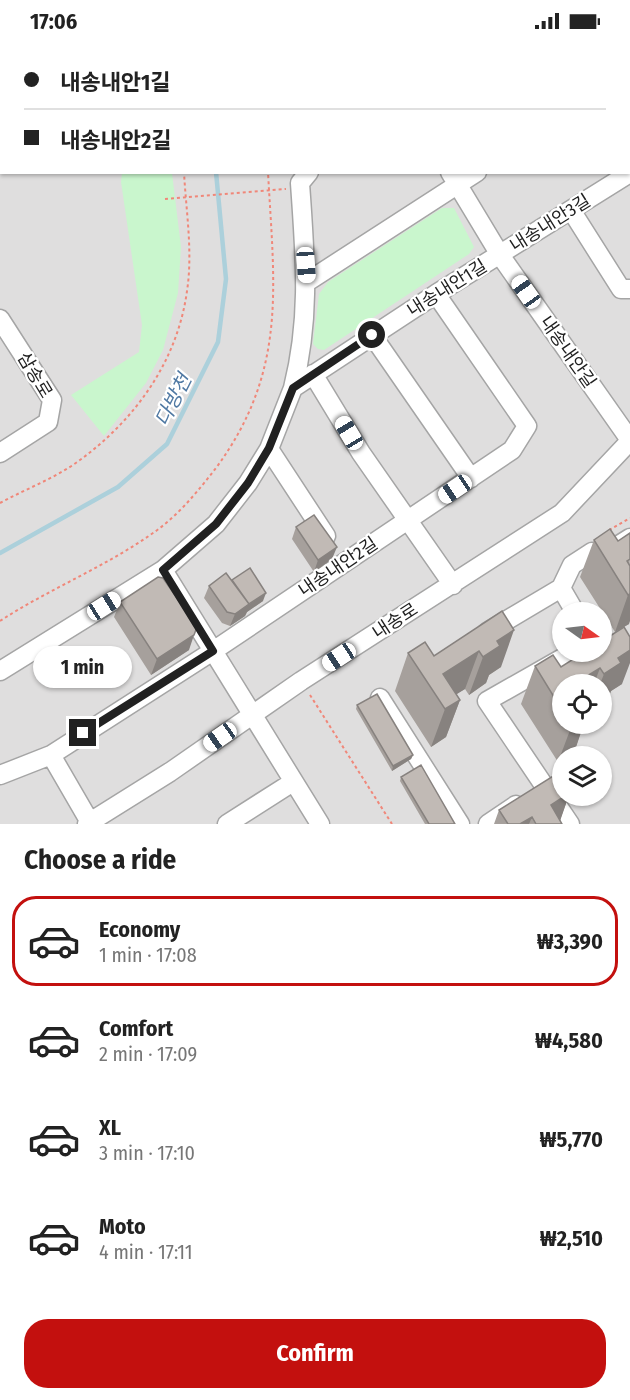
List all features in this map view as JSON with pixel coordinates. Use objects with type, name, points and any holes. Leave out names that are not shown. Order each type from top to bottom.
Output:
[{"type":"street","points":[[307,282],[453,178],[469,174]]},
{"type":"street","name":"내송내안3길","points":[[500,255],[628,174]]},
{"type":"street","name":"내송내안길","points":[[453,178],[500,255],[630,440]]},
{"type":"street","points":[[0,671],[163,570],[216,524],[248,483],[269,448],[293,388],[301,357],[307,282],[304,180]]},
{"type":"street","points":[[571,210],[621,289],[630,289]]},
{"type":"street","name":"내송내안1길","points":[[293,388],[372,335],[500,255]]},
{"type":"street","name":"내송내안2길","points":[[0,775],[51,755],[213,651],[512,450],[527,426],[436,294]]},
{"type":"street","name":"삼송로","points":[[0,319],[8,348],[52,400],[52,413],[48,422],[0,453]]},
{"type":"street","points":[[372,335],[471,478]]},
{"type":"street","points":[[313,374],[361,453],[453,585]]},
{"type":"street","name":"내송로","points":[[89,823],[301,681],[562,513],[630,440]]},
{"type":"street","points":[[269,448],[344,563]]},
{"type":"street","points":[[470,643],[561,588],[572,565],[592,552],[603,555],[630,538]]},
{"type":"street","points":[[163,570],[320,824]]},
{"type":"street","points":[[561,588],[569,602]]},
{"type":"street","points":[[556,662],[487,701],[570,824]]},
{"type":"street","points":[[380,698],[460,824]]},
{"type":"street","points":[[51,755],[89,823]]},
{"type":"street","points":[[226,824],[292,782]]},
{"type":"street","points":[[488,824],[544,785]]},
{"type":"path","points":[[0,503],[70,466],[107,440],[134,412],[161,369],[178,332],[187,290],[189,248],[184,174]]},
{"type":"path","points":[[0,621],[155,532],[196,494],[233,444],[249,413],[264,374],[272,330],[274,298],[268,174]]},
{"type":"path","points":[[165,199],[269,190],[304,180]]},
{"type":"path","points":[[301,681],[392,824]]},
{"type":"shaded area","points":[[0,174],[630,174],[630,824],[0,824]]},
{"type":"green space","points":[[122,174],[172,174],[181,247],[178,293],[163,350],[146,383],[104,436],[71,395],[139,352],[142,325],[121,182]]},
{"type":"green space","points":[[442,208],[454,208],[474,247],[469,254],[324,350],[318,349],[313,344],[319,294],[328,282]]},
{"type":"building","points":[[314,515],[337,547],[318,560],[296,527]]},
{"type":"building","points":[[610,529],[618,541],[630,533],[630,559],[627,561],[630,566],[630,594],[628,595],[594,540]]},
{"type":"building","points":[[250,568],[266,593],[249,604],[232,580]]},
{"type":"building","points":[[226,573],[249,604],[235,614],[227,612],[209,586]]},
{"type":"building","points":[[158,577],[163,578],[197,627],[194,635],[157,659],[120,602]]},
{"type":"building","points":[[502,611],[514,630],[497,641],[500,646],[483,657],[479,651],[443,674],[460,700],[445,709],[408,653],[425,642],[434,656]]},
{"type":"building","points":[[624,627],[630,637],[630,650],[618,658],[621,663],[604,674],[600,668],[590,674],[552,674],[552,694],[535,666],[552,656],[552,662],[558,662],[561,667],[569,662],[612,662],[612,635]]},
{"type":"building","points":[[377,694],[413,755],[393,766],[357,705]]},
{"type":"building","points":[[421,765],[455,824],[429,824],[401,777]]},
{"type":"building","points":[[552,777],[551,805],[562,824],[536,824],[532,817],[520,824],[508,824],[499,810]]},
{"type":"waterway","name":"다방천","points":[[0,553],[118,487],[167,444],[218,342],[226,279],[216,174]]},
{"type":"route","points":[[83,733],[213,651],[163,570],[216,524],[248,483],[269,448],[293,388],[372,335]]}]
